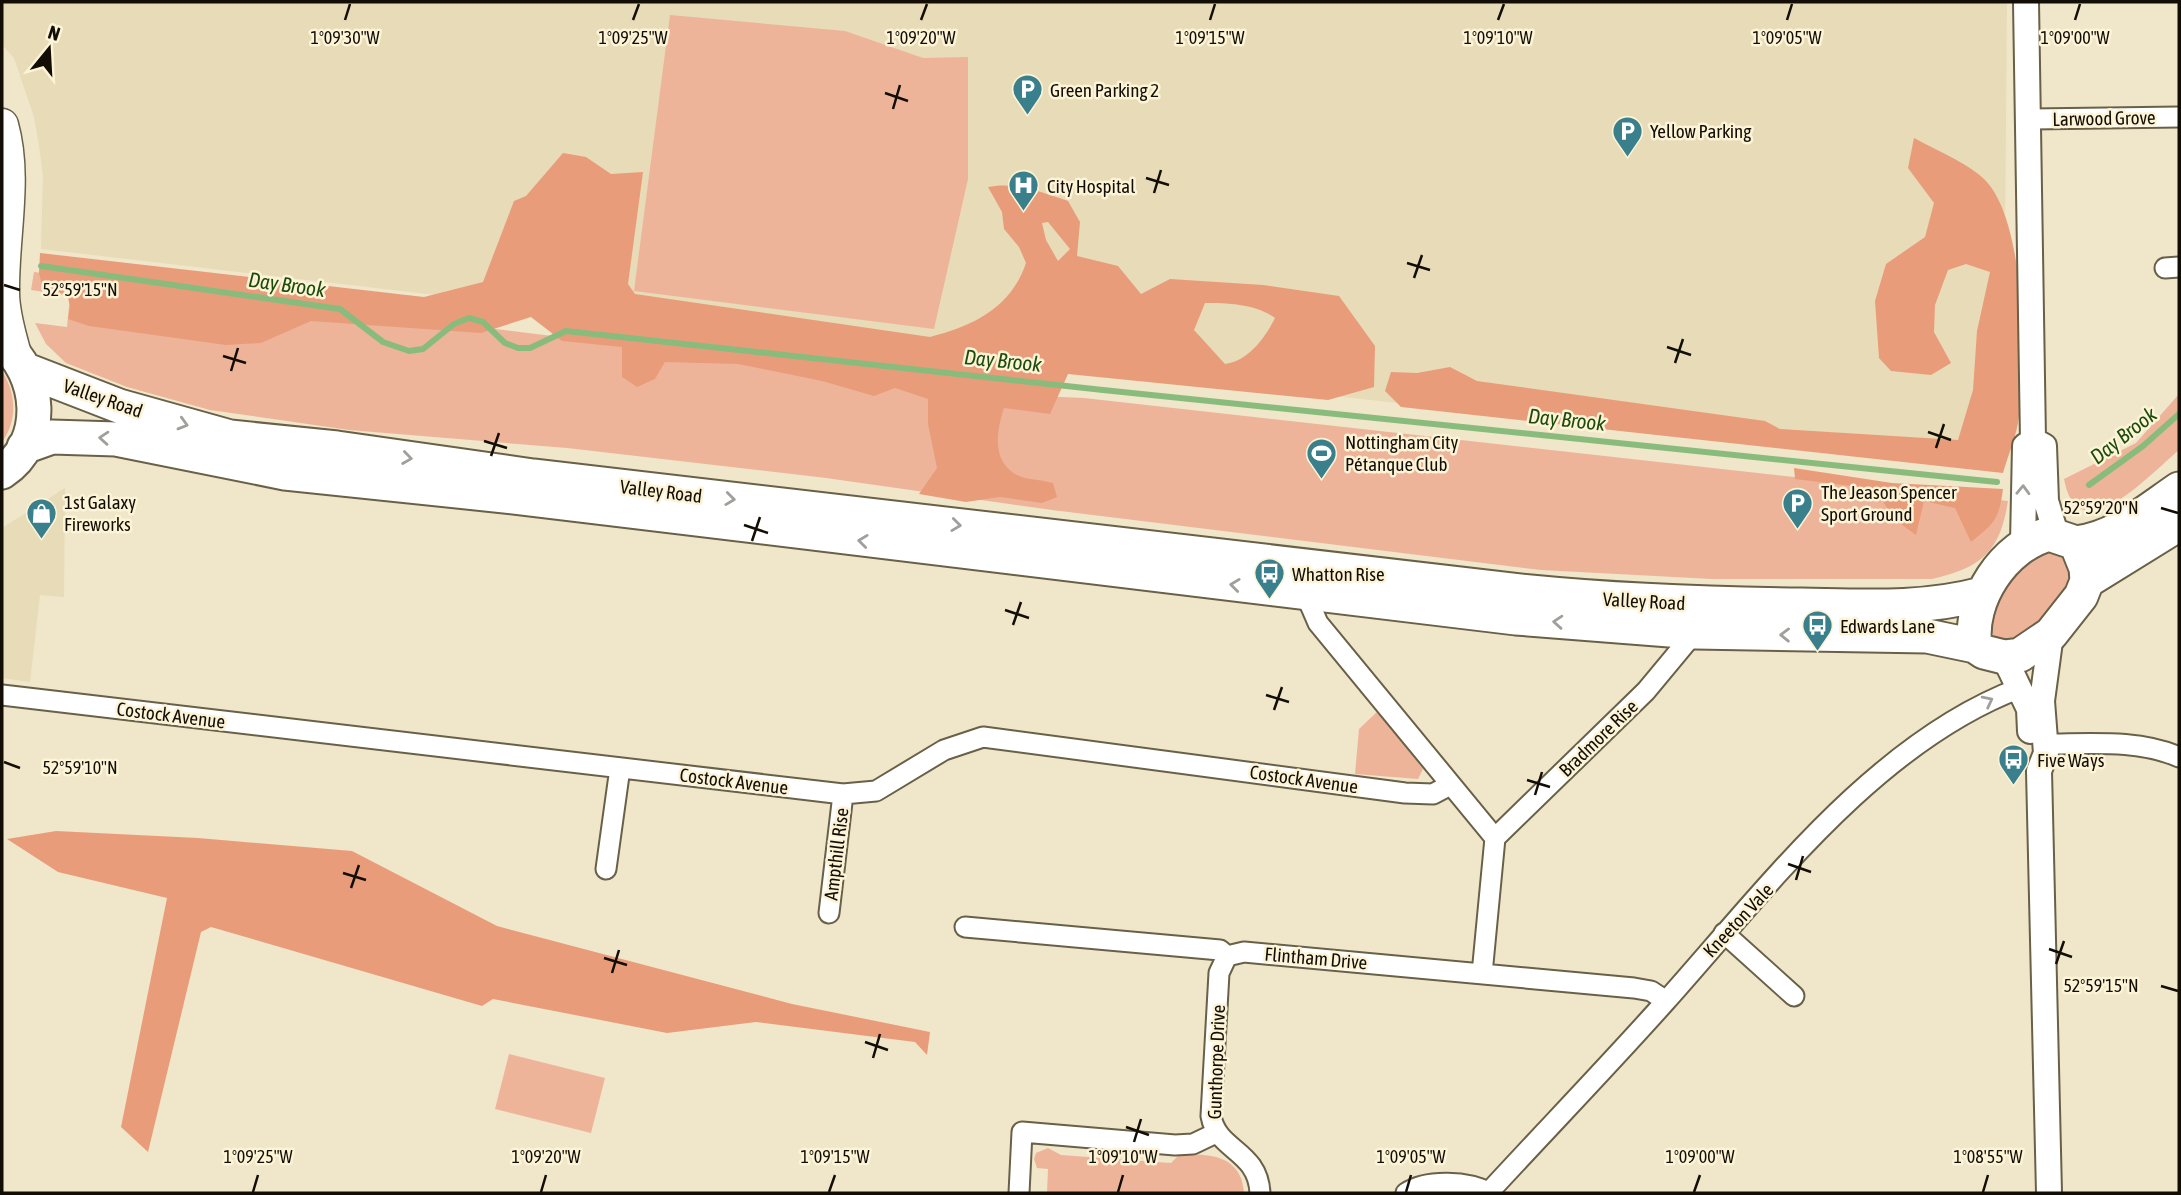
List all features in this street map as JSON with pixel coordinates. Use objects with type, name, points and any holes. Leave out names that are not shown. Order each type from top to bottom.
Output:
[{"type":"highway","points":[[2,472],[24,446],[33,422],[34,395],[14,354]]},
{"type":"highway","name":"Valley Road","points":[[14,354],[119,406],[230,437],[337,448],[1305,579],[1516,618],[1695,632],[1927,636],[1990,651]]},
{"type":"highway","name":"Valley Road","points":[[24,446],[52,438],[116,439],[285,473],[1305,579],[1672,603],[1926,605],[1982,594]]},
{"type":"highway","points":[[2172,536],[2087,581],[2074,606],[2051,634],[2020,655],[1990,651],[1974,618],[1982,594],[2024,543],[2049,534],[2066,539],[2092,541],[2127,524],[2179,489]]},
{"type":"highway","points":[[2066,539],[2082,554],[2087,581]]},
{"type":"main road","points":[[2,125],[9,160],[4,205],[2,291],[14,354]]},
{"type":"street","points":[[2026,2],[2033,440]]},
{"type":"street","name":"Larwood Grove","points":[[2028,119],[2179,117]]},
{"type":"street","points":[[2033,440],[2044,446],[2046,501],[2066,539]]},
{"type":"street","points":[[2024,543],[2025,446],[2033,440]]},
{"type":"street","points":[[1305,579],[1318,623],[1495,838],[1482,974]]},
{"type":"street","name":"Bradmore Rise","points":[[1495,838],[1646,691],[1695,632]]},
{"type":"street","points":[[2039,771],[2046,753],[2042,701],[2051,634]]},
{"type":"street","points":[[1990,651],[2020,688],[2029,709],[2031,752],[2039,771],[2049,1193]]},
{"type":"street","name":"Kneeton Vale","points":[[1490,1193],[1666,1001],[1724,933],[1850,801],[1886,768],[1957,717],[2020,688]]},
{"type":"street","name":"Costock Avenue","points":[[2,695],[843,794],[876,791],[944,750],[983,737],[1405,793],[1433,794],[1450,785]]},
{"type":"street","points":[[2045,744],[2132,746],[2166,751],[2179,757]]},
{"type":"street","points":[[606,869],[620,768]]},
{"type":"street","name":"Ampthill Rise","points":[[829,913],[843,794]]},
{"type":"street","name":"Flintham Drive","points":[[965,927],[1220,950],[1227,956],[1244,952],[1634,988],[1651,990],[1666,1001]]},
{"type":"street","points":[[1724,933],[1794,996]]},
{"type":"street","name":"Gunthorpe Drive","points":[[1227,956],[1219,973],[1211,1116],[1216,1133],[1252,1164],[1260,1193]]},
{"type":"street","points":[[1019,1193],[1022,1132],[1175,1144],[1193,1144],[1216,1133]]},
{"type":"street","points":[[1406,1193],[1418,1185],[1474,1187],[1490,1193]]},
{"type":"shaded area","name":"City Hospital","points":[[2,2],[2007,2],[2003,469],[804,338],[41,249],[43,177],[40,152],[34,117],[14,58],[2,45]]},
{"type":"shaded area","points":[[670,15],[845,31],[923,58],[968,57],[968,179],[934,329],[634,291]]},
{"type":"shaded area","points":[[1914,138],[1983,178],[1997,197],[2008,224],[2020,291],[2022,362],[2018,423],[2003,473],[1401,407],[1385,391],[1391,372],[1417,373],[1450,367],[1477,381],[1765,421],[1780,429],[1958,440],[1973,390],[1977,331],[1990,272],[1966,264],[1948,270],[1935,305],[1934,332],[1951,363],[1931,375],[1891,371],[1879,358],[1875,301],[1886,264],[1925,237],[1934,203],[1908,168]]},
{"type":"shaded area","points":[[563,153],[586,157],[611,174],[643,172],[628,284],[635,294],[930,337],[975,321],[1011,292],[1026,263],[1019,247],[1004,229],[1002,212],[988,187],[1028,189],[1068,201],[1080,222],[1077,256],[1118,266],[1141,294],[1170,279],[1263,285],[1339,296],[1375,346],[1374,387],[1328,400],[1068,374],[1050,414],[1004,408],[998,435],[999,452],[1007,468],[1023,478],[1053,483],[1057,497],[1042,503],[1000,497],[966,502],[919,494],[937,468],[928,424],[928,399],[895,388],[874,396],[822,381],[738,364],[665,362],[655,379],[637,387],[622,377],[622,347],[562,341],[531,317],[481,333],[311,321],[261,343],[226,345],[89,326],[68,319],[70,306],[67,294],[43,290],[39,273],[40,253],[424,297],[483,282],[514,201],[526,196]],"holes":[[[1048,222],[1070,249],[1058,261],[1046,240],[1042,223]],[[1205,303],[1251,307],[1275,318],[1255,347],[1241,358],[1225,364],[1194,330]]]},
{"type":"shaded area","points":[[34,272],[1038,396],[1084,398],[2008,501],[2000,534],[1985,555],[1963,569],[1932,579],[1712,579],[1541,570],[1052,510],[826,478],[567,448],[349,430],[210,410],[127,387],[66,363],[46,344],[35,323],[67,327],[70,296],[31,290]]},
{"type":"shaded area","points":[[2,371],[10,388],[13,416],[2,442]]},
{"type":"shaded area","points":[[2179,394],[2179,450],[2116,502],[2099,509],[2084,510],[2072,501],[2064,479],[2136,443]]},
{"type":"shaded area","points":[[1794,468],[1892,483],[2003,489],[2000,507],[1994,520],[1971,542],[1955,508],[1924,501],[1916,535],[1894,519],[1875,489],[1795,479]]},
{"type":"shaded area","points":[[65,488],[64,597],[40,595],[30,682],[2,678],[2,528]]},
{"type":"shaded area","points":[[2053,550],[2064,557],[2069,565],[2070,588],[2029,635],[2004,641],[1994,636],[1990,629],[1991,600],[2036,553]]},
{"type":"shaded area","points":[[1379,710],[1423,769],[1418,779],[1355,774],[1359,729]]},
{"type":"shaded area","points":[[56,831],[198,838],[352,851],[497,926],[792,1004],[930,1032],[927,1055],[915,1042],[756,1022],[667,1033],[493,999],[482,1006],[211,927],[201,932],[148,1152],[121,1127],[167,898],[58,872],[7,839]]},
{"type":"shaded area","points":[[509,1054],[605,1078],[591,1133],[495,1109]]},
{"type":"shaded area","points":[[1048,1148],[1061,1155],[1171,1163],[1178,1156],[1212,1156],[1222,1159],[1237,1171],[1244,1193],[1047,1193],[1048,1169],[1037,1168],[1034,1159],[1036,1153]]},
{"type":"waterway","name":"Day Brook","points":[[41,266],[340,309],[383,342],[409,351],[423,349],[454,324],[469,318],[483,322],[505,343],[518,348],[530,348],[566,331],[1103,390],[1997,482]]},
{"type":"waterway","name":"Day Brook","points":[[2089,485],[2143,446],[2179,414]]},
{"type":"place","name":"Green Parking 2","points":[[1027,117]]},
{"type":"place","name":"Yellow Parking","points":[[1627,158]]},
{"type":"place","name":"City Hospital","points":[[1024,213]]},
{"type":"place","name":"Nottingham City Pétanque Club","points":[[1322,480]]},
{"type":"place","name":"The Jeason Spencer Sport Ground","points":[[1798,530]]},
{"type":"place","name":"1st Galaxy Fireworks","points":[[41,540]]},
{"type":"place","name":"Whatton Rise","points":[[1269,601]]},
{"type":"place","name":"Edwards Lane","points":[[1817,653]]},
{"type":"place","name":"Five Ways","points":[[2014,787]]}]
